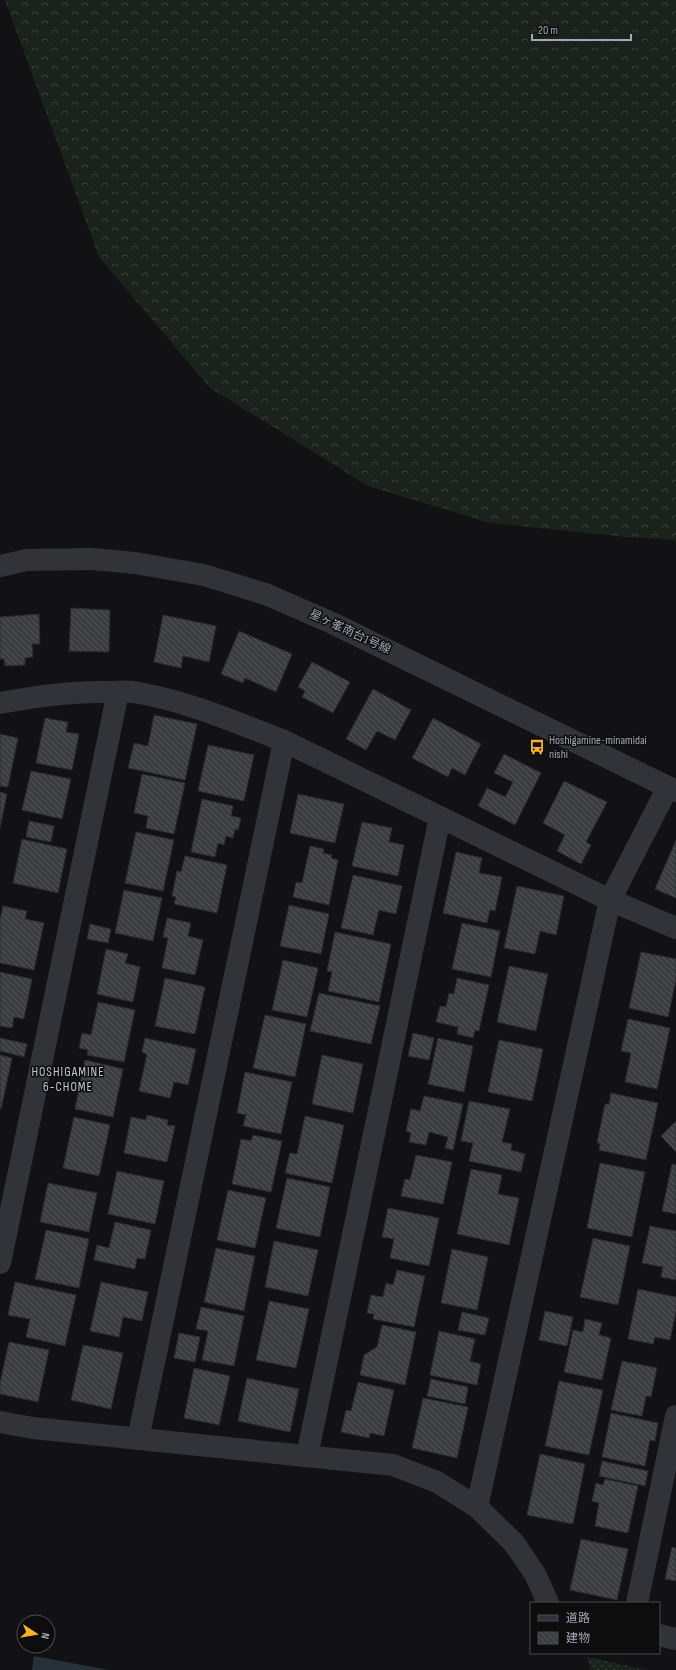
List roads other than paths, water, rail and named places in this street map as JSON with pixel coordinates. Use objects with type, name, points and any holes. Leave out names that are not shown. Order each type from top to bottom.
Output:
[{"type":"street","name":"星ヶ峯南台1号線","points":[[0,566],[28,560],[91,559],[135,563],[204,576],[268,595],[332,623],[672,789]]},
{"type":"street","points":[[0,703],[29,698],[87,692],[132,692],[174,701],[231,720],[284,741],[610,900],[676,928]]},
{"type":"street","points":[[0,1263],[118,692]]},
{"type":"street","points":[[138,1439],[284,741]]},
{"type":"street","points":[[477,1507],[610,900],[672,789]]},
{"type":"street","points":[[307,1456],[440,817]]},
{"type":"street","points":[[637,1602],[676,1416]]},
{"type":"street","points":[[0,1422],[33,1428],[393,1465],[437,1482],[477,1507],[514,1543],[535,1574],[548,1602]]},
{"type":"street","points":[[660,1635],[676,1639]]},
{"type":"place","name":"Hoshigamine-minamidai nishi","points":[[537,747]]},
{"type":"district","name":"HOSHIGAMINE 6-CHOME","points":[[68,1080]]}]
